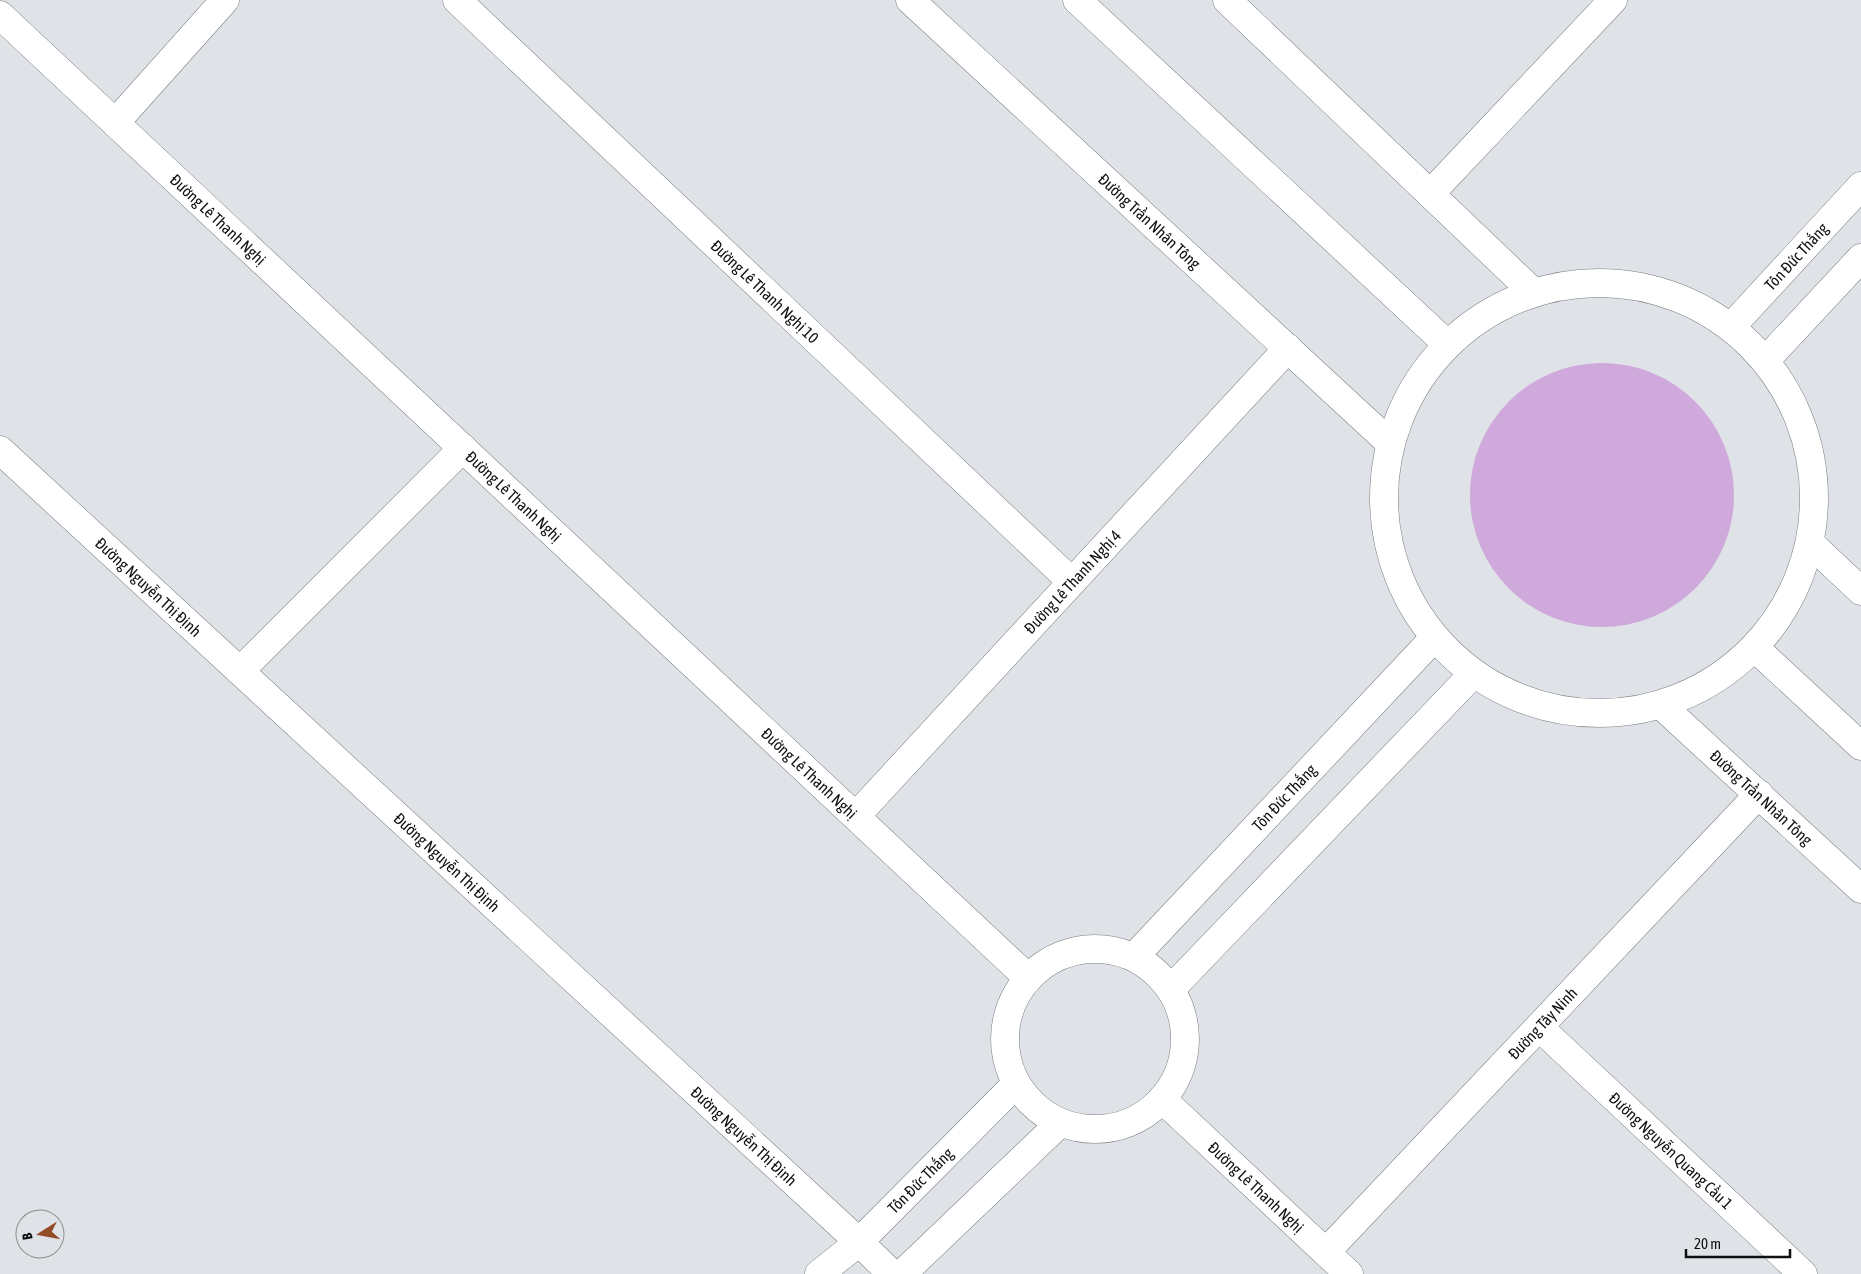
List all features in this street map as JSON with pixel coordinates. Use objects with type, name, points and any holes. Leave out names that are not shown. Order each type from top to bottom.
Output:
[{"type":"street","points":[[116,123],[225,0]]},
{"type":"street","name":"Đường Lê Thanh Nghị 10","points":[[457,0],[1072,582]]},
{"type":"street","name":"Đường Trần Nhân Tông","points":[[910,0],[1390,444]]},
{"type":"street","points":[[1077,0],[1447,344]]},
{"type":"street","points":[[1227,0],[1533,292]]},
{"type":"street","points":[[1430,194],[1613,0]]},
{"type":"street","name":"Đường Lê Thanh Nghị","points":[[0,15],[1028,977]]},
{"type":"street","name":"Tôn Đức Thắng","points":[[1731,327],[1861,186]]},
{"type":"street","points":[[1765,361],[1861,258]]},
{"type":"street","points":[[1584,282],[1636,284],[1686,300],[1731,327],[1765,361],[1792,401],[1808,447],[1814,495],[1810,543],[1790,599],[1755,648],[1713,683],[1662,706],[1613,715],[1564,712],[1516,698],[1473,674],[1452,658],[1434,638],[1406,595],[1388,546],[1383,495],[1390,444],[1412,389],[1447,344],[1487,312],[1533,292],[1584,282]]},
{"type":"street","name":"Đường Lê Thanh Nghị 4","points":[[856,816],[1288,348]]},
{"type":"street","points":[[240,671],[463,448]]},
{"type":"street","name":"Đường Nguyễn Thị Định","points":[[0,450],[892,1274]]},
{"type":"street","points":[[1810,543],[1861,591]]},
{"type":"street","name":"Tôn Đức Thắng","points":[[1134,957],[1434,638]]},
{"type":"street","points":[[1755,648],[1861,746]]},
{"type":"street","points":[[1171,990],[1473,674]]},
{"type":"street","name":"Đường Trần Nhân Tông","points":[[1662,706],[1861,889]]},
{"type":"street","name":"Đường Tây Ninh","points":[[1326,1252],[1759,794]]},
{"type":"street","points":[[1106,948],[1134,957],[1155,971],[1171,990],[1181,1011],[1185,1034],[1184,1058],[1176,1079],[1162,1099],[1141,1116],[1116,1128],[1088,1130],[1060,1123],[1035,1107],[1016,1084],[1006,1057],[1004,1029],[1012,1001],[1028,977],[1050,959],[1077,949],[1106,948]]},
{"type":"street","name":"Đường Nguyễn Quang Cầu 1","points":[[1539,1027],[1804,1274]]},
{"type":"street","name":"Tôn Đức Thắng","points":[[819,1274],[859,1242],[1016,1084]]},
{"type":"street","name":"Đường Lê Thanh Nghị","points":[[1162,1099],[1349,1274]]},
{"type":"street","points":[[902,1274],[1060,1123]]},
{"type":"shaded area","points":[[1602,363],[1628,366],[1652,373],[1686,393],[1704,411],[1724,445],[1731,469],[1734,495],[1731,521],[1724,545],[1704,579],[1686,597],[1652,617],[1628,624],[1602,627],[1576,624],[1552,617],[1518,597],[1500,579],[1480,545],[1473,521],[1470,495],[1473,469],[1480,445],[1500,411],[1518,393],[1552,373],[1576,366]]}]
